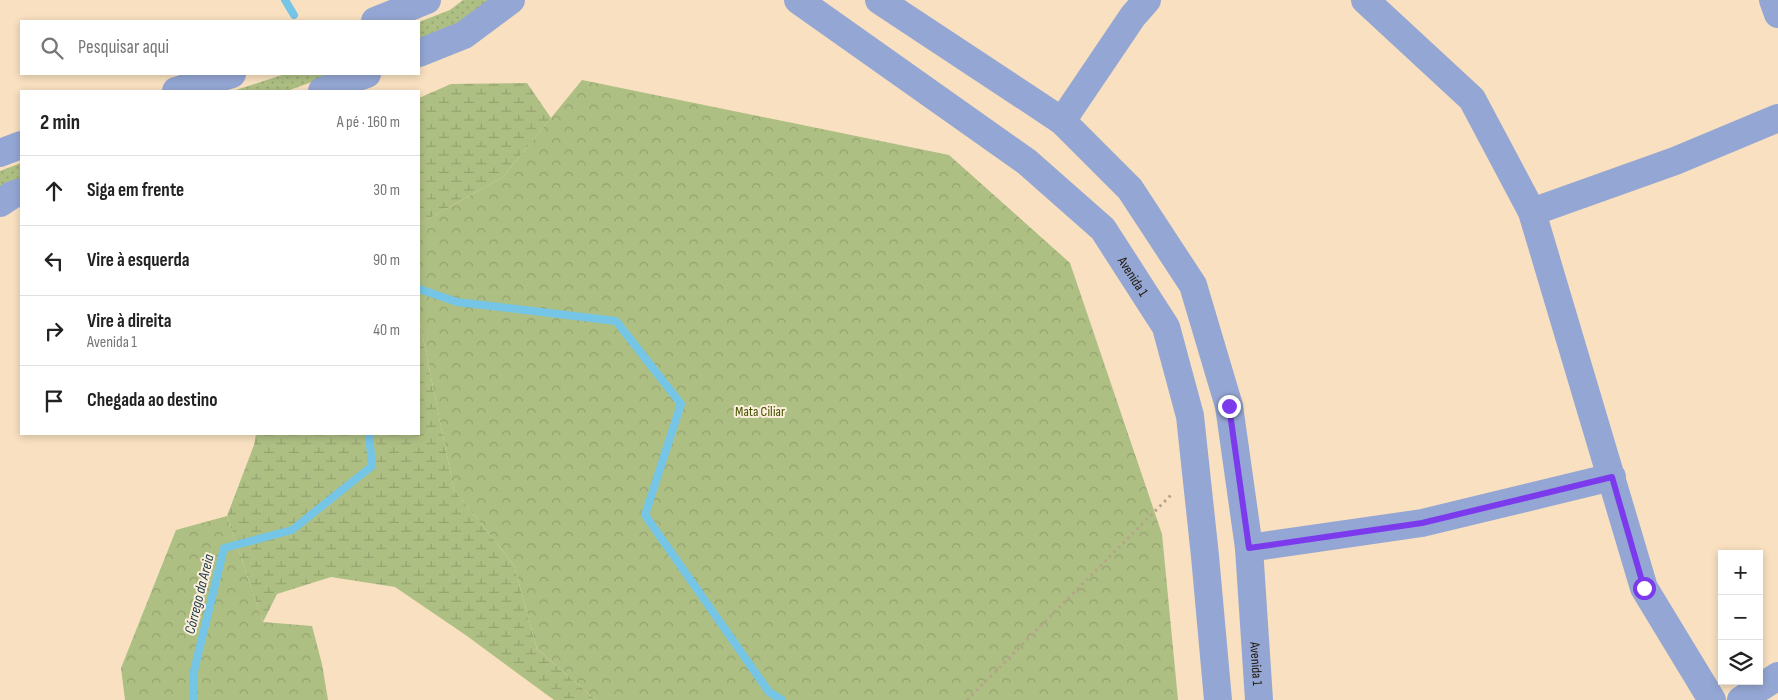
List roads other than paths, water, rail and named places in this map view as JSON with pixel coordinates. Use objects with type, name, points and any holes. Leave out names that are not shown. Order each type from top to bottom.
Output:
[{"type":"street","points":[[377,20],[427,0]]},
{"type":"street","points":[[420,53],[464,35],[511,0]]},
{"type":"street","name":"Avenida 1","points":[[798,0],[1027,162],[1103,229],[1166,327],[1190,416],[1218,700]]},
{"type":"street","name":"Avenida 1","points":[[879,0],[1062,121],[1130,189],[1193,285],[1229,406],[1249,548],[1259,700]]},
{"type":"street","points":[[1062,121],[1133,16],[1147,0]]},
{"type":"street","points":[[1364,0],[1472,99],[1532,212],[1644,588],[1712,700]]},
{"type":"street","points":[[1773,0],[1778,14]]},
{"type":"street","points":[[179,90],[229,75]]},
{"type":"street","points":[[325,90],[363,75]]},
{"type":"street","points":[[1532,212],[1675,160],[1778,118]]},
{"type":"street","points":[[0,153],[20,145]]},
{"type":"street","points":[[0,203],[20,192]]},
{"type":"street","points":[[1249,548],[1422,523],[1612,477]]},
{"type":"street","points":[[1741,700],[1778,676]]},
{"type":"waterway","points":[[285,0],[294,15]]},
{"type":"waterway","points":[[420,289],[457,302],[616,321],[681,404],[645,515],[769,692],[782,700]]},
{"type":"waterway","name":"Córrego da Areia","points":[[193,700],[193,675],[224,548],[292,530],[372,466],[369,435]]},
{"type":"park label","name":"Mata Ciliar","points":[[760,411]]}]
